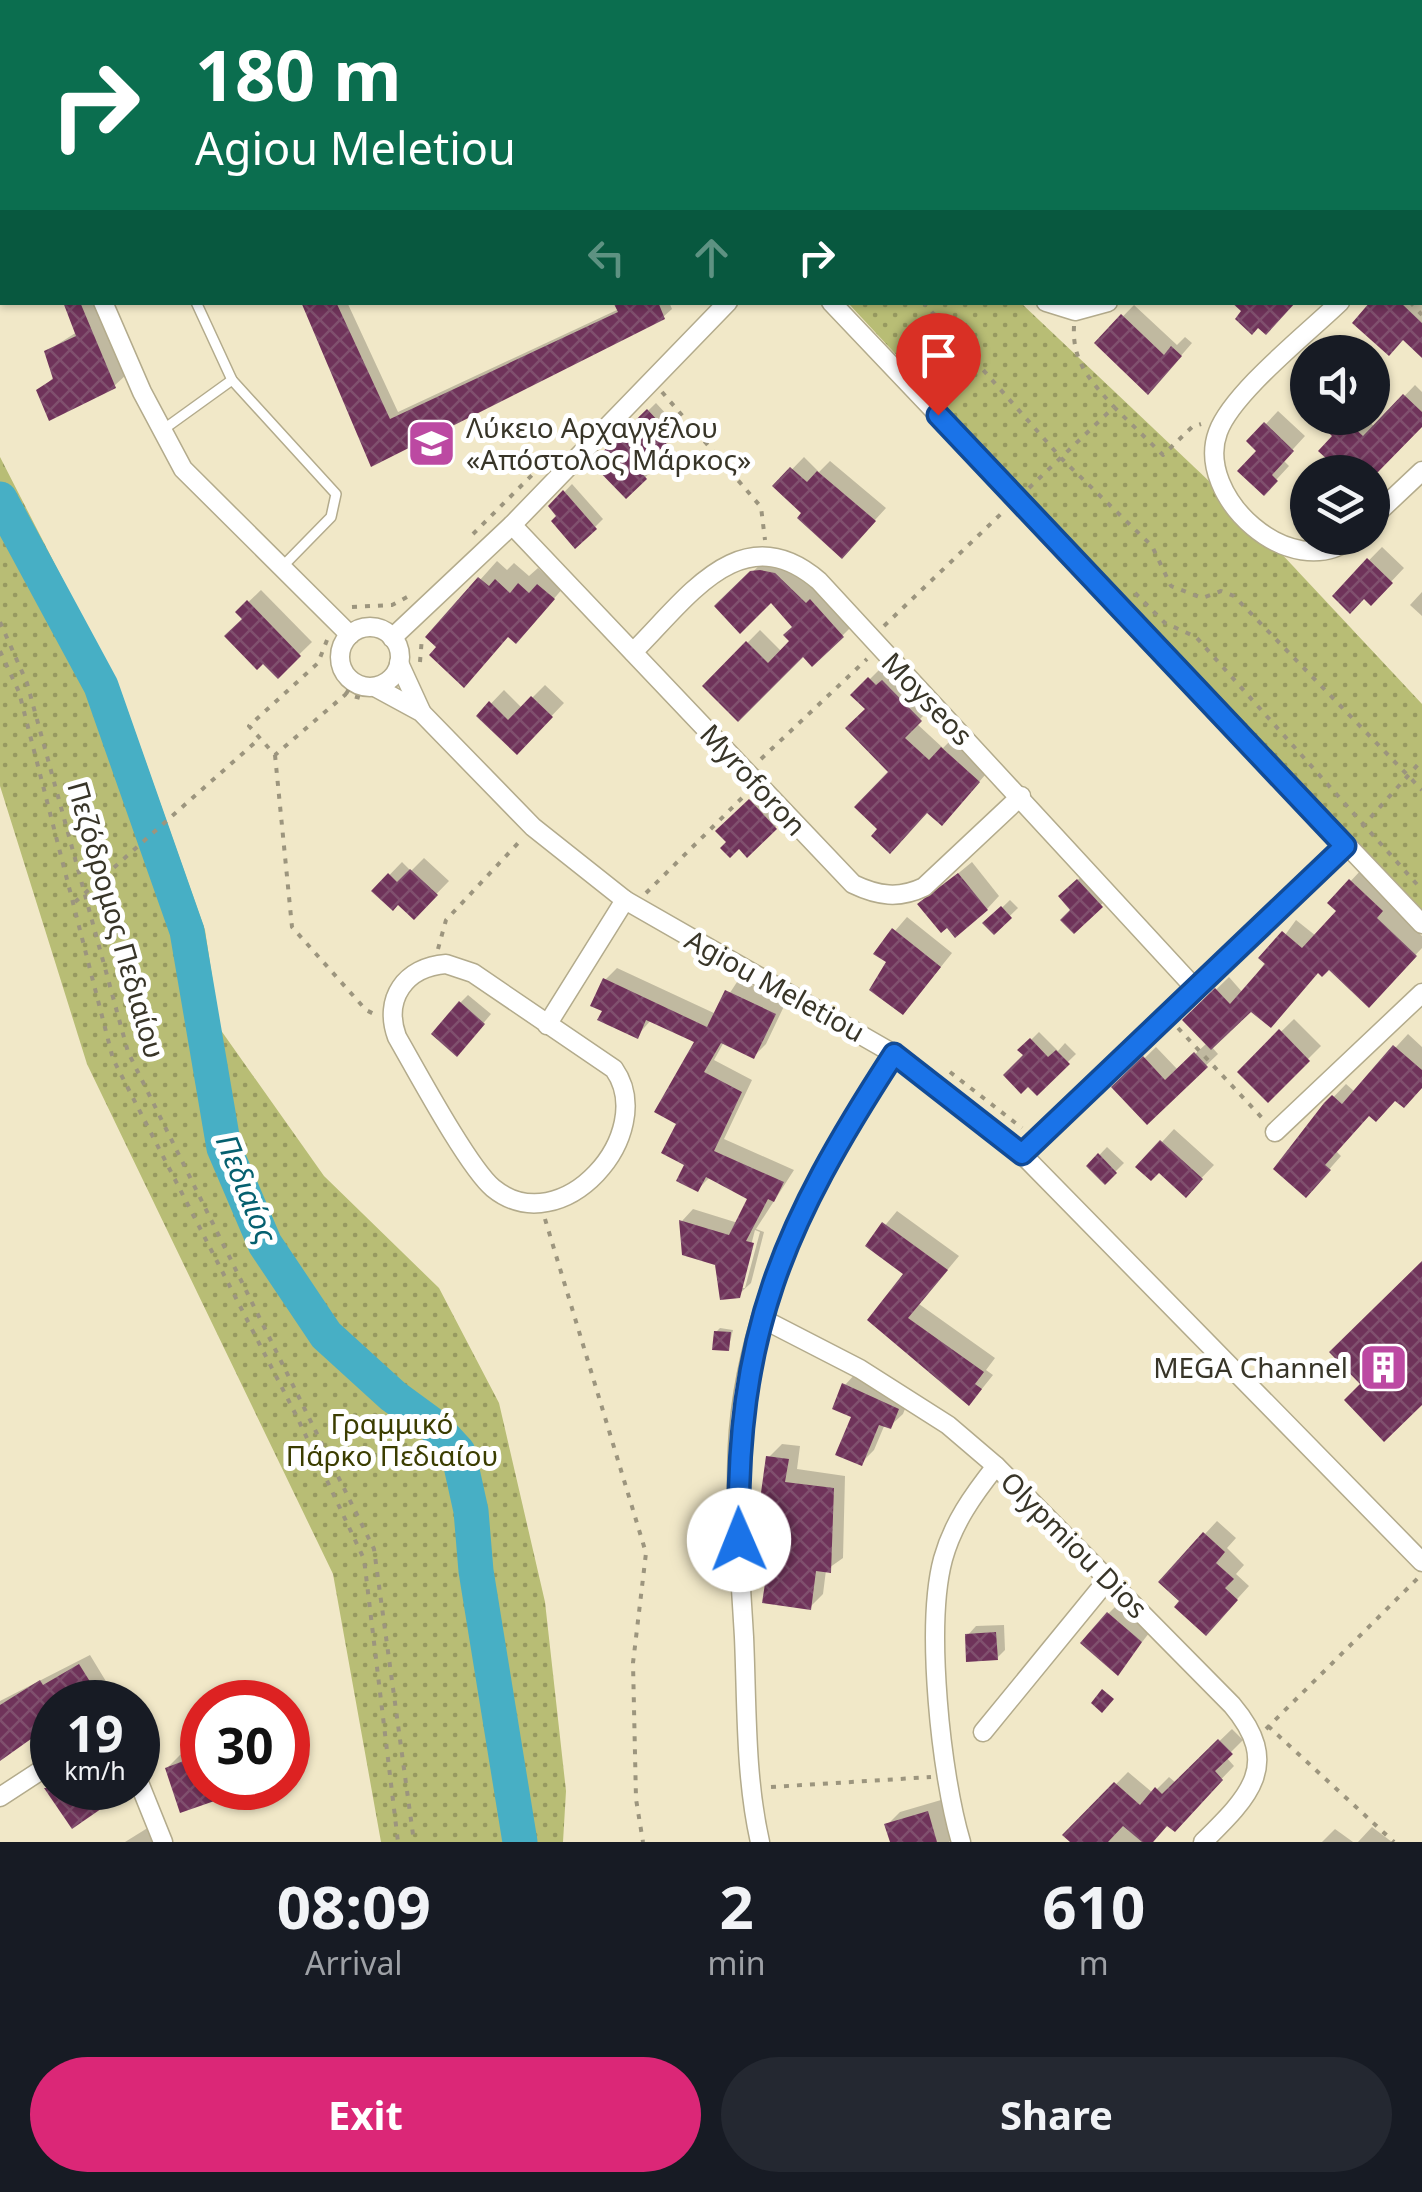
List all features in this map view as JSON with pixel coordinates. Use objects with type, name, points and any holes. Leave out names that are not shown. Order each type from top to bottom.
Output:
[{"type":"street","points":[[105,305],[142,392],[183,469],[345,630]]},
{"type":"street","points":[[392,638],[512,525],[725,305]]},
{"type":"street","points":[[833,305],[1422,924]]},
{"type":"street","points":[[1056,305],[1075,311],[1097,305]]},
{"type":"street","points":[[1290,547],[1274,544],[1228,498],[1218,480],[1213,451],[1225,417],[1337,305]]},
{"type":"street","points":[[1390,501],[1422,470]]},
{"type":"street","name":"Myroforon","points":[[512,525],[844,877],[882,895],[910,894],[924,887],[1021,796]]},
{"type":"street","points":[[633,652],[727,564],[768,555]]},
{"type":"street","name":"Moyseos","points":[[768,555],[808,572],[1021,796],[1193,986]]},
{"type":"street","points":[[372,628],[392,638],[399,663],[383,690],[350,688],[340,663],[345,630],[372,628]]},
{"type":"street","name":"Agiou Meletiou","points":[[399,663],[421,712]]},
{"type":"street","name":"Agiou Meletiou","points":[[383,690],[421,712],[533,827],[631,904],[894,1054],[1022,1154],[1422,1562]]},
{"type":"street","points":[[1022,1154],[1193,986],[1345,846]]},
{"type":"street","points":[[547,1026],[631,904]]},
{"type":"street","points":[[434,965],[472,973],[614,1069],[628,1096],[628,1114],[605,1158],[583,1188],[568,1198],[540,1205],[506,1196],[484,1178],[412,1064],[392,1022],[401,985],[416,971],[434,965]]},
{"type":"street","points":[[1275,1132],[1422,993]]},
{"type":"street","points":[[760,1842],[751,1788],[738,1466],[749,1366],[761,1318],[808,1195],[894,1054]]},
{"type":"street","name":"Olypmiou Dios","points":[[761,1318],[906,1397],[996,1466],[1262,1732]]},
{"type":"street","points":[[962,1842],[946,1776],[938,1583],[960,1517],[996,1466]]},
{"type":"street","points":[[983,1732],[1109,1578]]},
{"type":"street","points":[[1203,1842],[1244,1800],[1253,1784],[1262,1732]]},
{"type":"street","points":[[0,1797],[30,1777]]},
{"type":"street","points":[[150,1810],[163,1842]]},
{"type":"lane","points":[[197,305],[232,380],[336,494],[330,517],[284,566]]},
{"type":"lane","points":[[164,429],[232,380]]},
{"type":"path","points":[[926,305],[1062,459],[1152,546],[1171,586],[1202,598],[1222,592],[1234,596],[1422,790]]},
{"type":"path","points":[[1075,311],[1073,347],[1082,371],[1163,455],[1192,428],[1225,417]]},
{"type":"path","points":[[894,348],[904,348],[954,404]]},
{"type":"path","points":[[652,380],[761,508],[768,555]]},
{"type":"path","points":[[631,904],[874,644],[1114,407]]},
{"type":"path","points":[[1125,582],[1165,623],[1196,637],[1300,748],[1422,890]]},
{"type":"path","points":[[352,606],[392,605]]},
{"type":"path","name":"Πεζόδρομος Πεδιαίου","points":[[0,622],[27,682],[128,1052],[374,1549],[414,1842]]},
{"type":"path","points":[[345,630],[321,648],[318,664],[249,726],[275,755],[292,927],[366,1010],[392,1022]]},
{"type":"path","points":[[0,651],[19,692],[113,1059],[296,1414],[364,1559],[398,1842]]},
{"type":"path","points":[[275,755],[350,688],[366,700],[383,690]]},
{"type":"path","points":[[75,902],[258,739]]},
{"type":"path","points":[[1345,846],[1422,760]]},
{"type":"path","points":[[434,965],[446,920],[533,827]]},
{"type":"path","points":[[1164,1014],[1275,1132]]},
{"type":"path","points":[[540,1205],[646,1553],[633,1663],[636,1799],[644,1842]]},
{"type":"path","points":[[1394,1842],[1262,1732],[1422,1574]]},
{"type":"path","points":[[751,1788],[946,1776]]},
{"type":"green space","points":[[850,305],[1023,305],[1248,518],[1422,704],[1422,920]]},
{"type":"green space","name":"Γραμμικό Πάρκο Πεδιαίου","points":[[0,457],[122,695],[205,930],[220,1029],[324,1176],[439,1288],[499,1403],[545,1602],[566,1791],[563,1842],[381,1842],[333,1574],[87,1064],[0,786]]},
{"type":"building","points":[[64,305],[81,305],[116,388],[49,421],[36,390],[53,379],[44,351],[76,336]]},
{"type":"building","points":[[302,305],[337,305],[390,419],[618,312],[614,305],[659,305],[665,319],[371,467]]},
{"type":"building","points":[[1234,305],[1293,305],[1266,335],[1258,328],[1252,335],[1235,319],[1241,311]]},
{"type":"building","points":[[1367,305],[1403,305],[1422,323],[1422,358],[1403,340],[1390,355],[1390,335],[1365,335],[1352,323]]},
{"type":"building","points":[[1121,314],[1164,355],[1171,346],[1182,356],[1148,395],[1094,343]]},
{"type":"building","points":[[1403,394],[1422,412],[1422,427],[1390,460],[1390,455],[1322,455],[1318,451],[1331,435],[1390,435],[1390,408]]},
{"type":"building","points":[[647,409],[673,437],[639,470],[647,479],[626,499],[591,463]]},
{"type":"building","points":[[1264,422],[1294,451],[1272,475],[1278,481],[1264,496],[1237,471],[1256,451],[1246,441]]},
{"type":"building","points":[[790,467],[807,482],[817,471],[876,521],[842,559],[797,518],[801,513],[772,486]]},
{"type":"building","points":[[563,490],[597,529],[575,549],[551,521],[556,516],[548,506]]},
{"type":"building","points":[[1367,558],[1393,583],[1371,606],[1364,599],[1350,614],[1332,596]]},
{"type":"building","points":[[750,571],[775,573],[806,603],[810,599],[844,637],[812,667],[803,657],[738,722],[702,686],[746,641],[768,663],[789,641],[783,635],[792,627],[771,603],[740,634],[714,606]]},
{"type":"building","points":[[478,577],[489,586],[495,579],[510,593],[518,583],[529,593],[537,584],[555,599],[516,644],[508,637],[464,688],[429,655],[436,647],[425,637]]},
{"type":"building","points":[[247,600],[301,656],[278,679],[263,664],[257,670],[224,636],[242,619],[235,612]]},
{"type":"building","points":[[868,677],[876,685],[882,680],[922,721],[905,738],[929,760],[941,747],[980,782],[942,826],[927,813],[890,854],[871,836],[877,829],[854,807],[888,772],[845,728],[865,709],[850,695]]},
{"type":"building","points":[[531,696],[553,717],[517,755],[476,716],[489,701],[508,720]]},
{"type":"building","points":[[749,799],[777,829],[747,858],[739,849],[730,858],[720,848],[726,842],[715,831]]},
{"type":"building","points":[[410,869],[438,895],[414,920],[398,905],[393,911],[371,891],[388,873],[397,882]]},
{"type":"building","points":[[958,873],[988,910],[955,938],[947,928],[941,933],[917,904]]},
{"type":"building","points":[[1077,879],[1103,907],[1074,934],[1060,920],[1070,910],[1058,896]]},
{"type":"building","points":[[1349,879],[1383,911],[1377,918],[1417,956],[1369,1008],[1329,970],[1322,977],[1318,973],[1271,1028],[1251,1012],[1211,1050],[1182,1020],[1215,988],[1230,1004],[1265,964],[1258,958],[1282,931],[1302,948],[1336,911],[1327,903]]},
{"type":"building","points":[[1001,906],[1012,918],[994,935],[982,923]]},
{"type":"building","points":[[892,928],[941,967],[903,1015],[869,990],[886,962],[873,954]]},
{"type":"building","points":[[603,978],[707,1027],[725,990],[776,1014],[754,1059],[721,1043],[704,1072],[742,1092],[714,1151],[784,1182],[774,1202],[768,1199],[746,1241],[754,1243],[740,1298],[720,1300],[715,1265],[682,1255],[679,1220],[729,1235],[747,1199],[706,1177],[698,1192],[676,1181],[684,1165],[661,1153],[676,1124],[654,1112],[694,1042],[646,1020],[638,1039],[597,1020],[602,1011],[590,1006]]},
{"type":"building","points":[[459,1001],[485,1024],[457,1057],[431,1034]]},
{"type":"building","points":[[1279,1029],[1310,1061],[1268,1103],[1237,1072]]},
{"type":"building","points":[[1030,1038],[1048,1057],[1056,1050],[1070,1064],[1037,1096],[1028,1087],[1021,1094],[1003,1075],[1023,1055],[1017,1050]]},
{"type":"building","points":[[1393,1045],[1422,1070],[1422,1088],[1404,1108],[1395,1101],[1376,1122],[1369,1116],[1325,1165],[1331,1170],[1306,1198],[1273,1169],[1324,1103],[1332,1095],[1342,1104]]},
{"type":"building","points":[[1194,1052],[1208,1067],[1147,1125],[1111,1087],[1143,1056],[1165,1080]]},
{"type":"building","points":[[1160,1140],[1203,1179],[1186,1198],[1159,1173],[1151,1181],[1135,1167]]},
{"type":"building","points":[[1098,1153],[1117,1173],[1105,1185],[1086,1166]]},
{"type":"building","points":[[882,1222],[948,1270],[908,1318],[984,1372],[975,1384],[982,1389],[969,1406],[867,1320],[903,1274],[865,1246]]},
{"type":"building","name":"MEGA Channel","points":[[1422,1261],[1422,1405],[1384,1442],[1344,1400],[1360,1384],[1329,1352]]},
{"type":"building","points":[[714,1331],[731,1332],[729,1351],[712,1350]]},
{"type":"building","points":[[842,1383],[899,1409],[891,1429],[879,1425],[862,1466],[835,1455],[851,1417],[832,1409]]},
{"type":"building","points":[[766,1456],[789,1459],[785,1482],[834,1488],[831,1573],[816,1571],[811,1610],[762,1603],[774,1525],[757,1522]]},
{"type":"building","points":[[1203,1532],[1225,1552],[1216,1563],[1234,1579],[1225,1588],[1238,1600],[1206,1636],[1174,1607],[1179,1601],[1158,1582]]},
{"type":"building","points":[[1107,1612],[1142,1642],[1118,1676],[1080,1643]]},
{"type":"building","points":[[996,1632],[998,1660],[966,1662],[965,1634]]},
{"type":"building","points":[[79,1664],[89,1680],[52,1680]]},
{"type":"building","points":[[30,1686],[30,1740],[0,1761],[0,1705]]},
{"type":"building","points":[[1102,1689],[1114,1699],[1102,1713],[1091,1703]]},
{"type":"building","points":[[1218,1739],[1233,1754],[1215,1771],[1223,1780],[1175,1832],[1167,1826],[1153,1842],[1142,1842],[1123,1826],[1108,1842],[1070,1842],[1062,1835],[1114,1782],[1140,1805],[1155,1787],[1162,1794]]},
{"type":"building","points":[[180,1762],[180,1810],[189,1810],[180,1813],[165,1768]]},
{"type":"building","points":[[59,1810],[99,1810],[72,1829]]},
{"type":"building","points":[[928,1811],[937,1842],[890,1842],[884,1824]]},
{"type":"waterway","name":"Πεδιαίος","points":[[0,499],[101,686],[187,931],[224,1148],[265,1244],[326,1335],[393,1396],[434,1426],[458,1452],[471,1511],[476,1571],[520,1842]]},
{"type":"place","name":"Λύκειο Αρχαγγέλου «Απόστολος Μάρκος»","points":[[431,444]]},
{"type":"place","name":"MEGA Channel","points":[[1383,1368]]},
{"type":"route","points":[[739,1540],[740,1428],[761,1318],[808,1195],[894,1054],[1022,1154],[1193,986],[1345,846],[938,415]]}]
